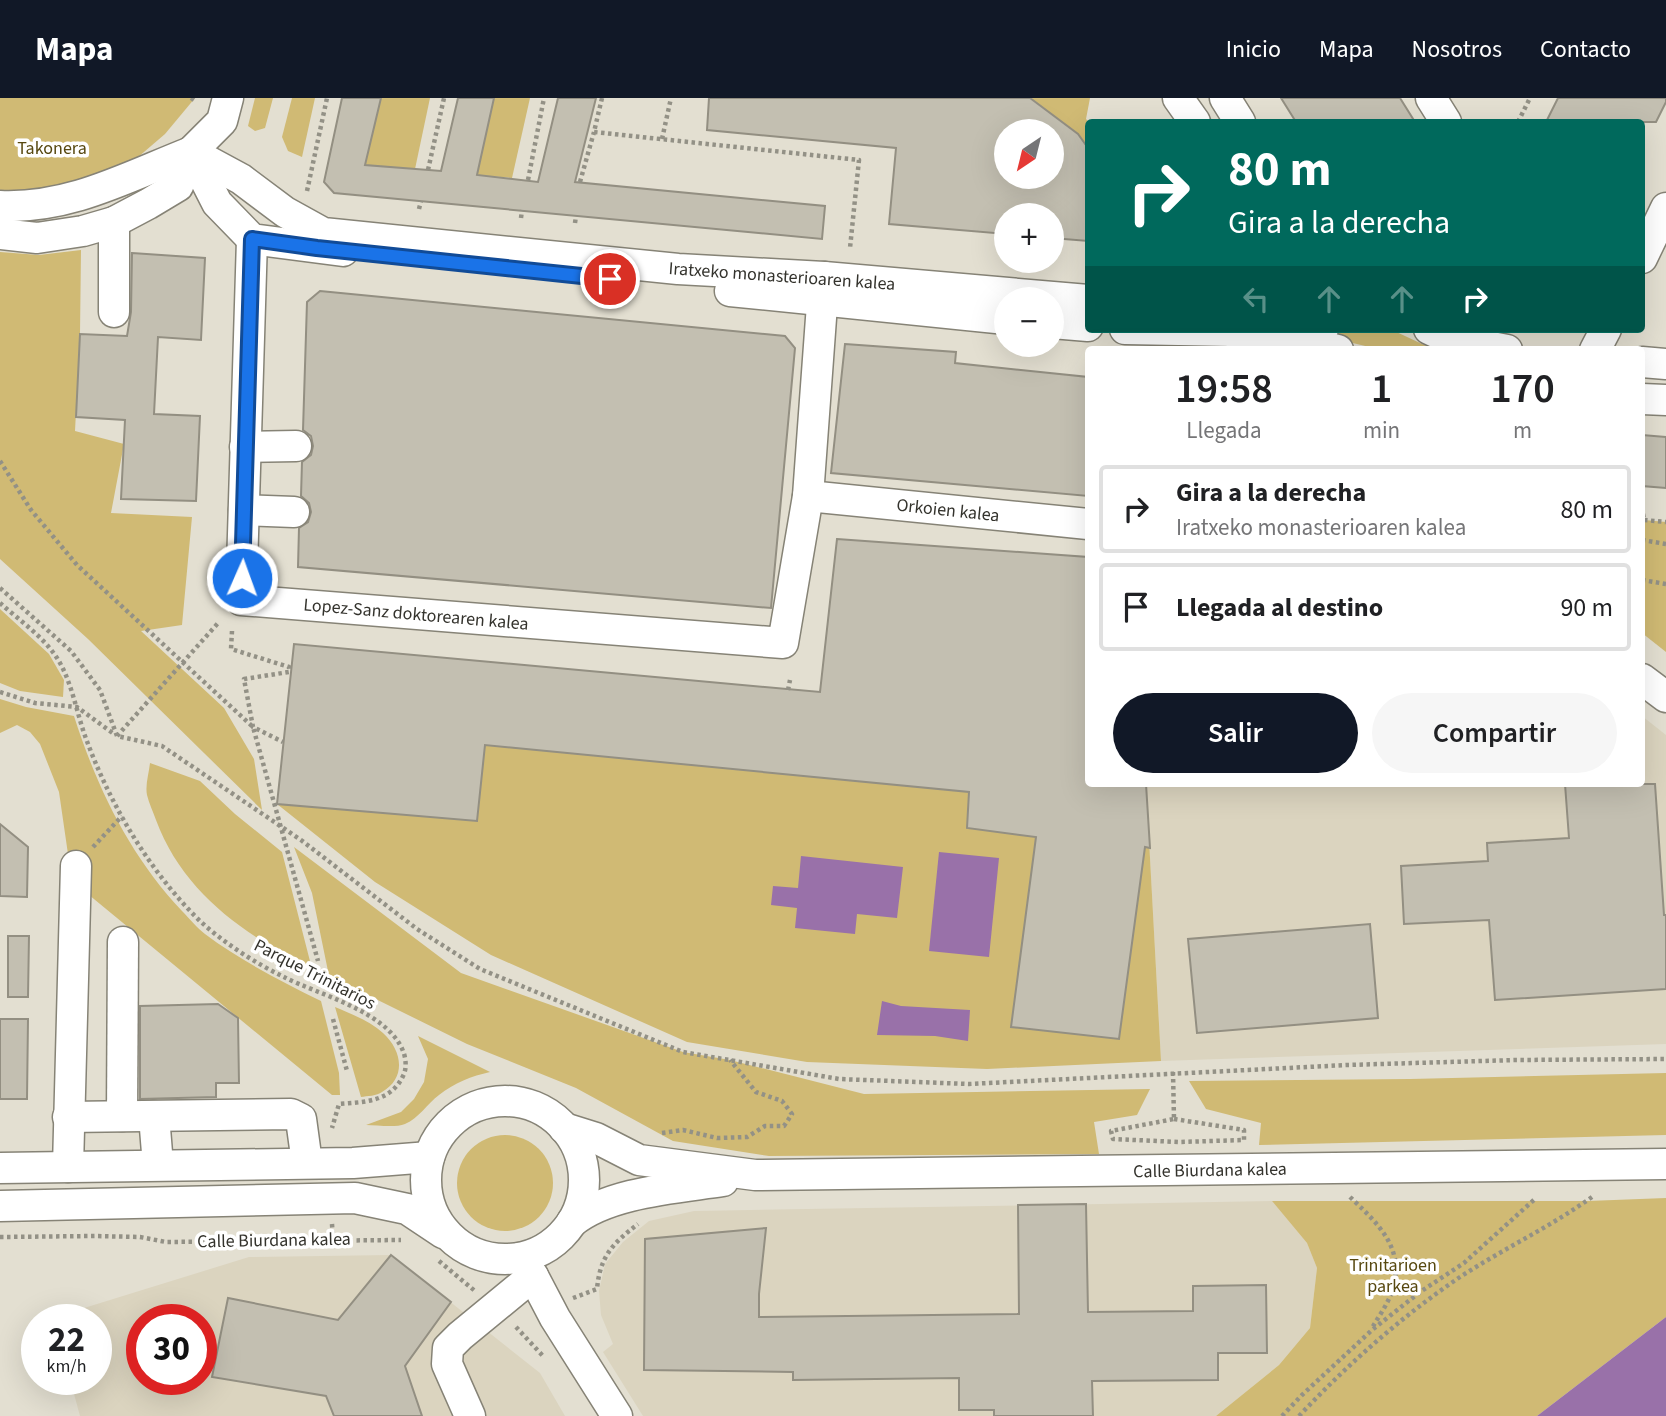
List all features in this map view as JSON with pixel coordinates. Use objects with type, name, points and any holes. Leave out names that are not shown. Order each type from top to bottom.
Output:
[{"type":"street","points":[[1178,98],[1193,119]]},
{"type":"street","points":[[1225,98],[1238,119]]},
{"type":"street","points":[[1431,98],[1444,119]]},
{"type":"street","points":[[0,234],[37,238],[83,231],[114,222],[178,186],[191,152],[225,109]]},
{"type":"street","points":[[225,109],[241,179]]},
{"type":"street","points":[[191,152],[217,203],[252,239]]},
{"type":"street","points":[[0,206],[25,207],[91,194],[191,152]]},
{"type":"street","name":"Iratxeko monasterioaren kalea","points":[[191,152],[241,179],[285,212],[324,233],[678,269],[994,316]]},
{"type":"street","points":[[178,186],[217,203]]},
{"type":"street","points":[[1645,252],[1666,208]]},
{"type":"street","points":[[114,222],[114,312]]},
{"type":"street","name":"Iratxeko monasterioaren kalea","points":[[252,239],[317,248],[823,289],[1085,300]]},
{"type":"street","name":"Lopez-Sanz doktorearen kalea","points":[[252,239],[241,600],[783,643],[808,496]]},
{"type":"street","points":[[808,496],[823,289]]},
{"type":"street","points":[[1064,324],[1085,326]]},
{"type":"street","points":[[1236,333],[1249,341],[1267,346],[1286,346],[1313,335],[1331,346]]},
{"type":"street","points":[[1437,333],[1450,339],[1486,346]]},
{"type":"street","points":[[1645,362],[1666,364]]},
{"type":"street","points":[[1645,399],[1666,400]]},
{"type":"street","points":[[246,447],[296,446]]},
{"type":"street","name":"Orkoien kalea","points":[[808,496],[1085,524]]},
{"type":"street","points":[[244,510],[294,512]]},
{"type":"street","points":[[1645,680],[1666,697]]},
{"type":"street","points":[[68,1167],[75,866]]},
{"type":"street","points":[[122,1116],[123,942]]},
{"type":"street","points":[[445,1250],[439,1225],[429,1203],[425,1180],[429,1157],[439,1135],[456,1118],[476,1106],[500,1102],[523,1103],[545,1113],[564,1128],[577,1149],[584,1173],[582,1198],[572,1222],[558,1239],[540,1251],[495,1307],[448,1348],[447,1364],[470,1416]]},
{"type":"street","points":[[68,1117],[291,1114],[301,1119],[307,1163]]},
{"type":"street","points":[[155,1116],[158,1165]]},
{"type":"street","name":"Calle Biurdana kalea","points":[[564,1128],[596,1138],[639,1160],[755,1175],[1666,1164]]},
{"type":"street","points":[[0,1168],[307,1163],[429,1157]]},
{"type":"street","name":"Calle Biurdana kalea","points":[[572,1222],[583,1213],[633,1196],[755,1175]]},
{"type":"street","points":[[0,1206],[355,1198],[407,1209],[445,1250],[475,1254],[526,1267],[617,1416]]},
{"type":"path","points":[[307,191],[327,98]]},
{"type":"path","points":[[428,170],[444,98]]},
{"type":"path","points":[[528,180],[544,98]]},
{"type":"path","points":[[580,182],[602,98]]},
{"type":"path","points":[[662,139],[671,98]]},
{"type":"path","points":[[1520,119],[1530,98]]},
{"type":"path","points":[[594,132],[859,159],[850,248]]},
{"type":"path","points":[[419,209],[421,201]]},
{"type":"path","points":[[521,218],[522,211]]},
{"type":"path","points":[[575,223],[576,216]]},
{"type":"path","points":[[0,461],[31,510],[77,565],[253,727],[284,741]]},
{"type":"path","points":[[1645,519],[1666,522]]},
{"type":"path","points":[[1645,540],[1666,544]]},
{"type":"path","points":[[1645,580],[1666,584]]},
{"type":"path","points":[[0,588],[71,651],[100,690],[117,736]]},
{"type":"path","name":"Parque Trinitarios","points":[[0,603],[43,641],[59,661],[102,778],[122,816],[170,889],[218,936],[282,976],[368,1015],[396,1039],[403,1049],[405,1073],[397,1087],[385,1097],[368,1102],[349,1103]]},
{"type":"path","points":[[117,736],[219,622]]},
{"type":"path","points":[[232,631],[231,649],[289,667],[289,672],[244,679],[253,727],[318,961]]},
{"type":"path","points":[[788,690],[790,680]]},
{"type":"path","points":[[0,692],[35,703],[77,707],[117,736],[162,746],[301,840],[417,929],[480,969],[683,1052],[839,1079],[969,1084],[1172,1072],[1517,1060],[1666,1059]]},
{"type":"path","points":[[75,866],[122,816]]},
{"type":"path","points":[[333,1019],[347,1071]]},
{"type":"path","points":[[659,1134],[683,1130],[718,1138],[747,1137],[765,1126],[784,1126],[792,1114],[782,1101],[756,1091],[730,1060]]},
{"type":"path","points":[[1172,1072],[1174,1119]]},
{"type":"path","points":[[1174,1119],[1244,1130],[1244,1140],[1179,1142],[1112,1139],[1111,1131],[1174,1119]]},
{"type":"path","points":[[1350,1197],[1378,1223],[1389,1239],[1395,1261],[1393,1289],[1371,1330]]},
{"type":"path","points":[[1299,1416],[1376,1341],[1424,1303],[1471,1270],[1592,1197]]},
{"type":"path","points":[[1282,1416],[1371,1330],[1420,1292],[1464,1263],[1536,1198]]},
{"type":"path","points":[[579,1296],[597,1289],[598,1272],[609,1249],[646,1218]]},
{"type":"path","name":"Calle Biurdana kalea","points":[[0,1237],[140,1237],[166,1242],[390,1239],[410,1242]]},
{"type":"path","points":[[445,1250],[517,1328]]},
{"type":"shaded area","points":[[1645,718],[1666,735],[1666,1044],[1161,1061],[1146,787],[1645,787]]},
{"type":"shaded area","points":[[939,852],[999,858],[989,957],[929,951]]},
{"type":"shaded area","points":[[801,856],[903,867],[897,918],[857,914],[855,934],[795,928],[797,908],[771,905],[773,886],[798,888]]},
{"type":"shaded area","points":[[882,1001],[901,1006],[970,1010],[968,1041],[935,1036],[877,1035]]},
{"type":"shaded area","points":[[1272,1201],[1307,1243],[1317,1268],[1310,1328],[1279,1365],[1216,1416],[643,1416],[603,1352],[613,1344],[601,1315],[599,1291],[605,1264],[623,1242],[649,1221],[694,1211]]},
{"type":"shaded area","points":[[391,1255],[540,1373],[565,1416],[80,1416],[74,1395],[112,1395],[112,1304],[97,1304],[249,1257]]},
{"type":"shaded area","points":[[1666,1317],[1666,1416],[1537,1416]]},
{"type":"green space","name":"Takonera","points":[[0,98],[195,98],[165,134],[123,170],[0,201]]},
{"type":"green space","points":[[255,98],[273,98],[265,128],[255,131],[248,126]]},
{"type":"green space","points":[[292,98],[315,98],[302,157],[288,151],[282,137]]},
{"type":"green space","points":[[381,98],[430,98],[415,169],[365,165]]},
{"type":"green space","points":[[494,98],[530,98],[512,178],[477,175]]},
{"type":"green space","points":[[1030,98],[1090,98],[1085,119],[1085,144],[1078,134],[1064,124],[1064,119],[1058,119]]},
{"type":"green space","points":[[81,250],[75,431],[124,444],[111,513],[192,517],[182,625],[141,631],[224,708],[254,759],[262,810],[88,639],[0,559],[0,252],[39,255]]},
{"type":"green space","points":[[1339,333],[1399,333],[1426,346],[1365,346],[1336,339]]},
{"type":"green space","points":[[1645,520],[1666,522],[1666,652],[1645,635]]},
{"type":"green space","points":[[837,539],[1085,557],[1085,787],[1146,787],[1161,1061],[987,1069],[807,1062],[687,1042],[491,955],[375,882],[277,804],[294,644],[820,692]]},
{"type":"green space","points":[[0,609],[49,654],[64,680],[63,697],[20,691],[0,683]]},
{"type":"green space","points":[[0,699],[74,716],[93,769],[117,820],[163,890],[199,929],[219,944],[321,1001],[339,1073],[340,1095],[332,1095],[83,890],[69,861],[59,792],[40,744],[30,732],[17,725],[0,733]]},
{"type":"green space","points":[[150,763],[200,781],[282,852],[312,969],[240,926],[219,909],[182,869],[168,846],[148,798],[146,787]]},
{"type":"green space","points":[[294,847],[461,973],[683,1052],[730,1060],[864,1094],[1150,1089],[1137,1115],[1094,1122],[1099,1154],[769,1156],[673,1141],[576,1088],[467,1044],[329,976],[312,893]]},
{"type":"green space","points":[[335,1007],[372,1025],[383,1033],[394,1047],[398,1055],[398,1072],[390,1086],[380,1093],[361,1097]]},
{"type":"green space","points":[[418,1036],[490,1072],[451,1087],[405,1124],[366,1125],[401,1112],[414,1099],[424,1082],[428,1059]]},
{"type":"green space","points":[[1666,1073],[1666,1135],[1259,1145],[1261,1123],[1206,1109],[1189,1081],[1410,1079]]},
{"type":"green space","points":[[505,1135],[523,1139],[539,1149],[549,1165],[553,1183],[549,1201],[539,1217],[523,1227],[505,1231],[487,1227],[471,1217],[461,1201],[457,1183],[461,1165],[471,1149],[487,1139]]},
{"type":"green space","name":"Trinitarioen parkea","points":[[1666,1198],[1666,1317],[1537,1416],[1216,1416],[1279,1365],[1310,1328],[1317,1268],[1307,1243],[1272,1201],[1588,1201]]},
{"type":"building","points":[[342,98],[381,98],[365,165],[441,171],[458,98],[494,98],[477,175],[538,182],[558,98],[596,98],[575,182],[825,206],[822,239],[334,193],[324,182]]},
{"type":"building","points":[[709,98],[1030,98],[1058,119],[994,119],[994,189],[1064,189],[1064,124],[1078,134],[1085,144],[1085,241],[1064,239],[1064,203],[994,203],[994,233],[889,224],[896,148],[707,130]]},
{"type":"building","points":[[1281,98],[1400,98],[1413,119],[1294,119]]},
{"type":"building","points":[[1558,98],[1666,98],[1656,122],[1645,122],[1645,119],[1548,119]]},
{"type":"building","points":[[132,253],[205,258],[201,340],[158,337],[154,414],[200,416],[196,501],[121,499],[125,420],[76,417],[80,334],[127,336],[131,312]]},
{"type":"building","points":[[320,291],[785,336],[795,348],[771,608],[298,567],[299,528],[308,522],[311,512],[309,503],[301,496],[302,462],[311,455],[313,446],[311,436],[303,430],[307,302]]},
{"type":"building","points":[[845,344],[956,352],[955,363],[1085,377],[1085,496],[831,473]]},
{"type":"building","points":[[1645,435],[1666,437],[1666,488],[1645,486]]},
{"type":"building","points":[[837,539],[1085,557],[1085,787],[1146,787],[1150,848],[1145,847],[1119,1039],[1011,1027],[1036,837],[967,828],[969,792],[485,745],[477,821],[277,804],[294,644],[820,692]]},
{"type":"building","points":[[1645,784],[1655,784],[1666,915],[1666,989],[1495,1000],[1489,920],[1404,924],[1401,866],[1488,861],[1487,843],[1569,838],[1565,787],[1645,787]]},
{"type":"building","points":[[0,824],[28,847],[27,897],[0,896]]},
{"type":"building","points":[[1370,924],[1378,1018],[1197,1033],[1188,939]]},
{"type":"building","points":[[8,936],[29,936],[28,997],[8,997]]},
{"type":"building","points":[[218,1004],[238,1018],[239,1083],[216,1083],[216,1097],[140,1099],[140,1006]]},
{"type":"building","points":[[0,1019],[28,1019],[27,1099],[0,1099]]},
{"type":"building","points":[[1086,1204],[1088,1312],[1193,1311],[1193,1286],[1266,1285],[1267,1353],[1218,1353],[1218,1380],[1092,1381],[1093,1416],[994,1416],[994,1410],[959,1410],[959,1378],[793,1380],[793,1372],[644,1370],[645,1239],[766,1228],[759,1317],[1019,1314],[1018,1205]]},
{"type":"building","points":[[391,1255],[451,1302],[405,1366],[422,1416],[334,1416],[326,1396],[217,1378],[217,1352],[228,1298],[338,1320]]},
{"type":"route","points":[[242,578],[252,239],[610,279]]}]
